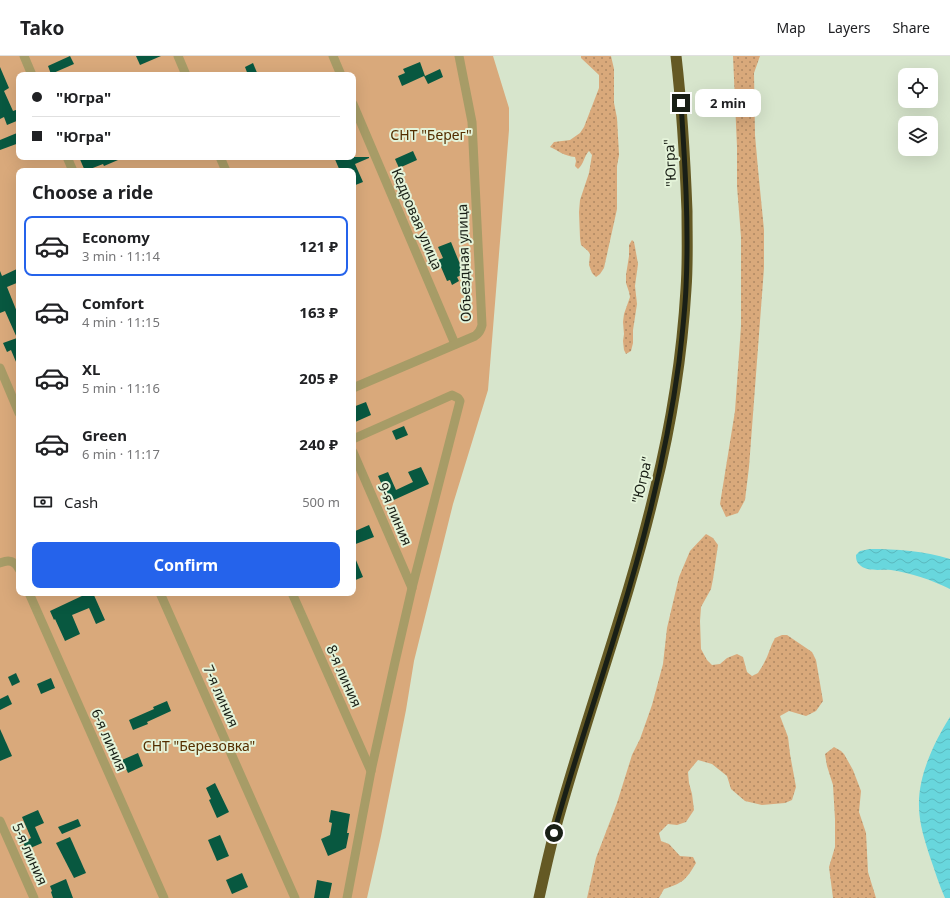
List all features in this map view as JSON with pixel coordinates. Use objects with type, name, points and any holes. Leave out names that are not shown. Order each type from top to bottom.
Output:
[{"type":"highway","name":"\"Югра\"","points":[[539,898],[554,833],[566,790],[619,624],[641,547],[664,452],[673,402],[683,328],[687,244],[684,139],[676,56]]},
{"type":"street","points":[[24,56],[31,72]]},
{"type":"street","points":[[178,56],[185,72]]},
{"type":"street","points":[[332,56],[340,72]]},
{"type":"street","name":"Объездная улица","points":[[356,387],[474,336],[479,333],[482,325],[472,122],[459,56]]},
{"type":"street","name":"Кедровая улица","points":[[356,111],[455,344]]},
{"type":"street","points":[[0,368],[16,406]]},
{"type":"street","points":[[347,898],[371,770],[395,662],[412,588],[460,401],[452,395],[356,438]]},
{"type":"street","name":"9-я линия","points":[[356,459],[412,588]]},
{"type":"street","points":[[0,563],[9,560],[16,564]]},
{"type":"street","name":"6-я линия","points":[[31,596],[164,898]]},
{"type":"street","name":"7-я линия","points":[[161,596],[295,898]]},
{"type":"street","name":"8-я линия","points":[[293,596],[371,770]]},
{"type":"street","name":"5-я линия","points":[[0,821],[34,898]]},
{"type":"green space","name":"СНТ \"Березовка\"","points":[[0,56],[493,56],[509,108],[509,130],[488,390],[453,504],[414,661],[406,710],[367,898],[0,898]]},
{"type":"green space","points":[[581,56],[611,56],[614,69],[614,103],[617,118],[619,155],[617,166],[617,209],[604,268],[596,277],[592,273],[589,265],[590,254],[581,245],[579,212],[580,200],[589,173],[592,155],[589,151],[582,165],[578,169],[575,166],[575,157],[550,147],[554,142],[570,140],[580,133],[584,127],[599,88],[599,75],[581,58]]},
{"type":"green space","points":[[733,56],[760,56],[754,73],[755,135],[764,230],[764,268],[749,467],[745,500],[738,513],[726,517],[720,504],[735,411],[741,326],[741,237],[737,186]]},
{"type":"green space","points":[[632,240],[634,242],[638,264],[635,286],[637,304],[633,330],[633,343],[631,351],[626,354],[623,341],[623,322],[630,297],[626,283],[626,275],[629,245]]},
{"type":"green space","points":[[706,534],[713,538],[718,545],[711,589],[701,607],[701,649],[707,660],[712,665],[720,664],[727,658],[737,654],[743,657],[747,672],[752,676],[758,673],[763,665],[775,638],[782,635],[787,635],[812,652],[816,660],[823,701],[816,711],[806,716],[789,711],[780,716],[788,737],[796,787],[792,800],[785,803],[762,805],[745,801],[731,789],[727,776],[712,764],[698,760],[688,772],[694,810],[686,822],[677,825],[668,824],[659,833],[661,841],[669,844],[680,856],[693,857],[696,863],[686,877],[680,883],[664,889],[659,898],[587,898],[596,858],[617,803],[632,755],[640,739],[652,705],[663,664],[667,628],[679,577],[690,551]]},
{"type":"green space","points":[[834,747],[844,754],[853,770],[861,791],[859,812],[866,833],[868,872],[876,898],[833,898],[829,867],[835,847],[835,819],[833,785],[825,754]]},
{"type":"water","points":[[870,549],[910,551],[950,559],[950,589],[929,580],[906,573],[891,570],[872,570],[864,568],[858,563],[856,555],[860,551]]},
{"type":"water","points":[[950,717],[950,898],[945,898],[924,839],[920,819],[919,795],[928,760],[938,737]]},
{"type":"building","points":[[70,56],[74,64],[56,72],[50,72],[48,66]]},
{"type":"building","points":[[136,56],[161,56],[140,65]]},
{"type":"building","points":[[420,62],[425,76],[440,69],[443,77],[428,84],[424,76],[402,86],[398,76],[405,73],[403,69]]},
{"type":"building","points":[[253,63],[257,72],[247,72],[245,67]]},
{"type":"building","points":[[0,67],[9,88],[4,91],[13,111],[16,110],[16,121],[7,125],[4,117],[0,119]]},
{"type":"building","points":[[16,133],[16,144],[0,150],[0,140]]},
{"type":"building","points":[[413,151],[417,160],[399,168],[395,159]]},
{"type":"building","points":[[356,157],[369,157],[355,164],[363,182],[356,185],[356,168],[339,168],[335,160],[356,160]]},
{"type":"building","points":[[80,160],[118,160],[104,166],[103,164],[93,168],[84,168]]},
{"type":"building","points":[[451,242],[464,274],[457,277],[459,281],[452,285],[450,280],[447,281],[438,260],[443,258],[438,247]]},
{"type":"building","points":[[16,269],[16,283],[7,287],[16,310],[16,336],[5,311],[0,313],[0,271],[2,276]]},
{"type":"building","points":[[16,338],[16,362],[11,350],[7,352],[3,343]]},
{"type":"building","points":[[366,402],[371,415],[356,422],[356,406]]},
{"type":"building","points":[[404,426],[408,435],[396,440],[392,431]]},
{"type":"building","points":[[421,467],[429,484],[385,504],[382,496],[386,494],[378,476],[388,472],[396,490],[413,482],[408,472]]},
{"type":"building","points":[[369,525],[374,537],[356,544],[356,531]]},
{"type":"building","points":[[356,560],[363,577],[356,580]]},
{"type":"building","points":[[82,596],[94,596],[105,620],[96,624],[89,608],[72,615],[80,634],[65,641],[50,611]]},
{"type":"building","points":[[16,673],[20,682],[12,686],[8,677]]},
{"type":"building","points":[[51,678],[55,688],[41,694],[37,684]]},
{"type":"building","points":[[8,695],[12,704],[0,710],[0,699]]},
{"type":"building","points":[[167,701],[171,711],[147,722],[148,724],[133,730],[129,720],[154,709],[153,707]]},
{"type":"building","points":[[0,729],[12,756],[0,761]]},
{"type":"building","points":[[138,753],[143,766],[128,773],[122,760]]},
{"type":"building","points":[[215,783],[229,812],[217,818],[209,800],[211,799],[206,788]]},
{"type":"building","points":[[38,810],[44,823],[35,827],[42,843],[26,850],[23,842],[31,838],[22,817]]},
{"type":"building","points":[[331,810],[350,814],[347,833],[349,833],[346,848],[328,856],[321,839],[330,835],[332,823],[329,822]]},
{"type":"building","points":[[78,819],[81,826],[62,834],[58,827]]},
{"type":"building","points":[[220,835],[229,856],[217,861],[208,840]]},
{"type":"building","points":[[70,837],[86,873],[74,878],[56,843]]},
{"type":"building","points":[[242,873],[248,887],[232,894],[226,880]]},
{"type":"building","points":[[66,879],[73,898],[53,898],[50,886]]},
{"type":"building","points":[[317,880],[332,883],[329,898],[314,898]]},
{"type":"route","points":[[554,833],[566,790],[619,624],[637,560],[664,452],[679,363],[686,289],[686,204],[684,139],[681,103]]},
{"type":"park label","name":"СНТ \"Берег\"","points":[[431,135]]}]
